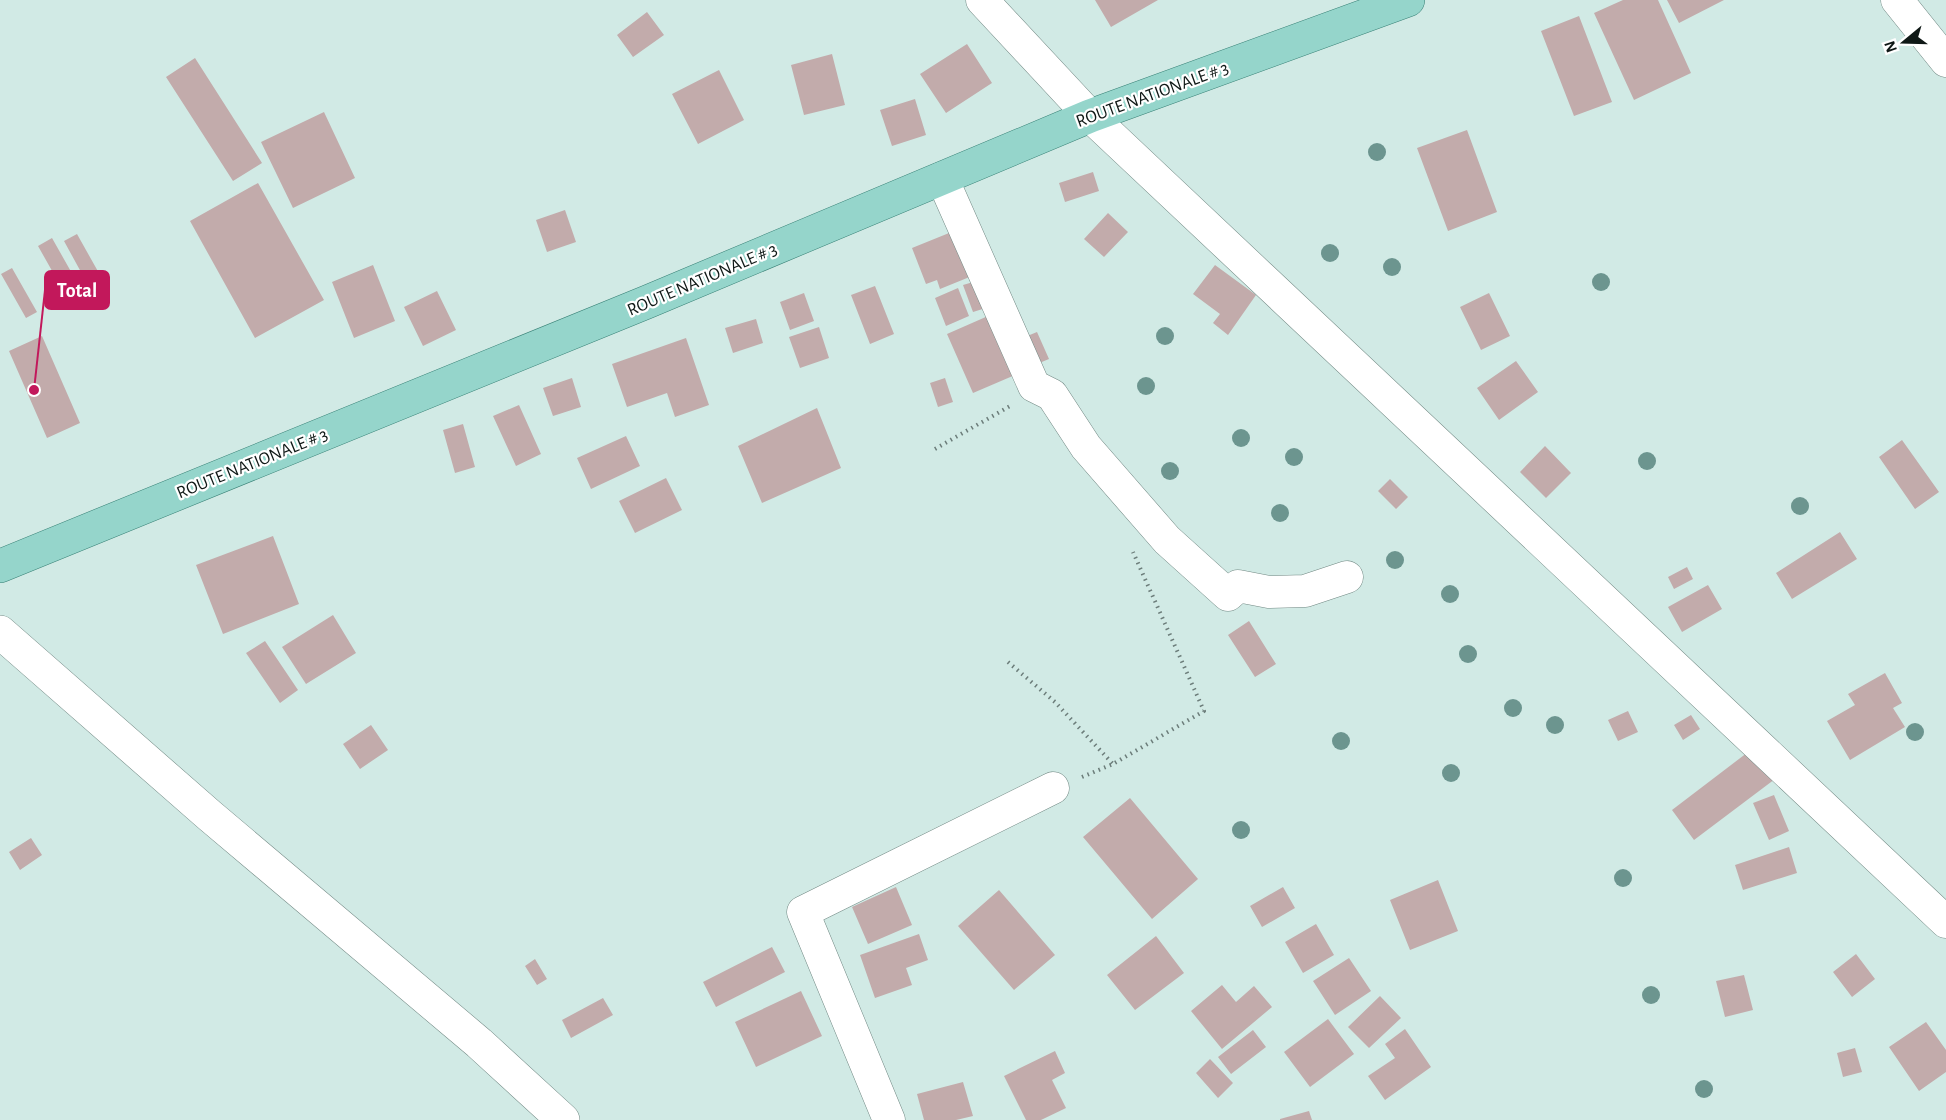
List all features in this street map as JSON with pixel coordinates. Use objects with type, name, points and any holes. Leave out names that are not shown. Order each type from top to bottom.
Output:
[{"type":"main road","name":"ROUTE NATIONALE # 3","points":[[0,566],[647,302],[1090,116],[1408,0]]},
{"type":"main road","points":[[0,632],[209,815],[479,1043],[563,1120]]},
{"type":"street","points":[[981,0],[1090,116],[1946,922]]},
{"type":"street","points":[[1897,0],[1946,61]]},
{"type":"street","points":[[942,178],[1035,386],[1052,395],[1086,447],[1167,540],[1228,595],[1238,586],[1269,592],[1305,591],[1347,577]]},
{"type":"street","points":[[889,1120],[803,912],[1053,788]]},
{"type":"path","points":[[935,449],[1017,402]]},
{"type":"path","points":[[1053,788],[1113,764],[1204,711],[1128,542]]},
{"type":"path","points":[[1008,662],[1055,702],[1113,764]]},
{"type":"building","points":[[1095,0],[1158,0],[1111,27]]},
{"type":"building","points":[[1623,0],[1658,0],[1691,73],[1634,100],[1594,13]]},
{"type":"building","points":[[1667,0],[1724,0],[1679,23]]},
{"type":"building","points":[[647,12],[664,35],[633,57],[617,35]]},
{"type":"building","points":[[1579,16],[1612,102],[1574,116],[1541,31]]},
{"type":"building","points":[[967,44],[992,83],[946,113],[920,74]]},
{"type":"building","points":[[832,54],[845,105],[804,115],[791,65]]},
{"type":"building","points":[[195,58],[262,163],[233,181],[166,77]]},
{"type":"building","points":[[719,70],[744,120],[698,144],[672,94]]},
{"type":"building","points":[[915,99],[926,135],[892,146],[880,110]]},
{"type":"building","points":[[324,112],[355,178],[293,208],[261,142]]},
{"type":"building","points":[[1467,130],[1497,212],[1448,231],[1417,148]]},
{"type":"building","points":[[1093,172],[1099,191],[1065,202],[1059,183]]},
{"type":"building","points":[[258,183],[324,300],[255,338],[190,221]]},
{"type":"building","points":[[565,210],[576,242],[547,252],[536,220]]},
{"type":"building","points":[[1108,213],[1128,232],[1104,257],[1084,239]]},
{"type":"building","points":[[954,231],[972,276],[940,289],[937,280],[926,284],[912,248]]},
{"type":"building","points":[[77,234],[100,275],[87,283],[64,241]]},
{"type":"building","points":[[52,238],[78,284],[64,292],[38,246]]},
{"type":"building","points":[[373,265],[395,321],[354,338],[332,282]]},
{"type":"building","points":[[1215,265],[1256,295],[1228,335],[1213,323],[1220,314],[1193,294]]},
{"type":"building","points":[[12,268],[37,312],[26,318],[1,274]]},
{"type":"building","points":[[980,280],[989,307],[973,312],[963,285]]},
{"type":"building","points":[[875,286],[894,334],[870,344],[851,295]]},
{"type":"building","points":[[958,288],[969,316],[946,326],[935,298]]},
{"type":"building","points":[[437,291],[456,330],[423,346],[404,307]]},
{"type":"building","points":[[804,293],[814,321],[790,330],[780,302]]},
{"type":"building","points":[[1489,293],[1510,336],[1481,350],[1460,307]]},
{"type":"building","points":[[988,316],[1015,375],[973,393],[947,334]]},
{"type":"building","points":[[756,319],[763,343],[733,353],[725,328]]},
{"type":"building","points":[[819,327],[829,358],[800,368],[789,337]]},
{"type":"building","points":[[1037,332],[1049,359],[1032,366],[1020,339]]},
{"type":"building","points":[[42,336],[80,423],[47,438],[9,351]]},
{"type":"building","points":[[686,338],[709,405],[675,417],[667,393],[627,407],[612,364]]},
{"type":"building","points":[[1516,361],[1538,392],[1499,420],[1477,388]]},
{"type":"building","points":[[572,378],[581,407],[553,416],[543,388]]},
{"type":"building","points":[[945,378],[953,402],[938,407],[930,383]]},
{"type":"building","points":[[519,405],[541,454],[516,466],[493,416]]},
{"type":"building","points":[[817,408],[841,468],[762,503],[738,446]]},
{"type":"building","points":[[463,424],[475,467],[455,473],[443,430]]},
{"type":"building","points":[[626,436],[640,466],[591,489],[577,458]]},
{"type":"building","points":[[1902,440],[1939,492],[1915,509],[1879,457]]},
{"type":"building","points":[[1545,446],[1571,473],[1546,498],[1520,472]]},
{"type":"building","points":[[666,478],[682,510],[635,533],[619,501]]},
{"type":"building","points":[[1390,479],[1408,497],[1396,509],[1378,491]]},
{"type":"building","points":[[1840,532],[1857,559],[1792,599],[1776,573]]},
{"type":"building","points":[[273,536],[299,604],[223,634],[196,565]]},
{"type":"building","points":[[1687,567],[1693,579],[1674,589],[1668,577]]},
{"type":"building","points":[[1708,585],[1722,609],[1682,632],[1668,607]]},
{"type":"building","points":[[333,615],[356,653],[306,684],[282,647]]},
{"type":"building","points":[[1249,621],[1276,664],[1255,677],[1228,635]]},
{"type":"building","points":[[265,641],[298,690],[280,703],[246,653]]},
{"type":"building","points":[[1885,673],[1902,703],[1893,708],[1905,727],[1850,760],[1827,721],[1855,705],[1848,694]]},
{"type":"building","points":[[1628,711],[1638,732],[1618,741],[1608,720]]},
{"type":"building","points":[[1691,715],[1700,729],[1683,740],[1674,725]]},
{"type":"building","points":[[371,725],[388,750],[360,769],[343,744]]},
{"type":"building","points":[[1756,746],[1779,776],[1694,840],[1672,810]]},
{"type":"building","points":[[1774,795],[1789,831],[1769,840],[1753,803]]},
{"type":"building","points":[[1130,798],[1198,879],[1152,919],[1083,837]]},
{"type":"building","points":[[31,838],[42,855],[20,870],[9,852]]},
{"type":"building","points":[[1789,847],[1797,873],[1743,890],[1735,865]]},
{"type":"building","points":[[1438,880],[1458,931],[1410,950],[1390,900]]},
{"type":"building","points":[[896,887],[912,925],[868,944],[852,907]]},
{"type":"building","points":[[1283,887],[1295,908],[1262,927],[1250,906]]},
{"type":"building","points":[[999,890],[1055,955],[1014,990],[958,926]]},
{"type":"building","points":[[1316,924],[1334,955],[1303,973],[1285,942]]},
{"type":"building","points":[[919,934],[928,960],[906,968],[912,985],[875,998],[860,955]]},
{"type":"building","points":[[1156,936],[1184,973],[1135,1010],[1107,975]]},
{"type":"building","points":[[772,947],[785,972],[716,1007],[703,982]]},
{"type":"building","points":[[1856,954],[1875,979],[1852,997],[1833,972]]},
{"type":"building","points":[[1349,958],[1371,991],[1335,1015],[1313,981]]},
{"type":"building","points":[[535,959],[547,979],[537,985],[525,966]]},
{"type":"building","points":[[1744,975],[1753,1010],[1725,1017],[1716,981]]},
{"type":"building","points":[[1222,985],[1236,1002],[1254,986],[1272,1007],[1222,1049],[1191,1011]]},
{"type":"building","points":[[801,991],[822,1036],[756,1067],[735,1022]]},
{"type":"building","points":[[1380,996],[1401,1018],[1369,1048],[1348,1027]]},
{"type":"building","points":[[603,998],[613,1015],[571,1038],[562,1020]]},
{"type":"building","points":[[1328,1019],[1354,1054],[1310,1087],[1284,1052]]},
{"type":"building","points":[[1926,1022],[1946,1050],[1946,1072],[1919,1091],[1889,1047]]},
{"type":"building","points":[[1405,1029],[1431,1067],[1385,1100],[1368,1076],[1395,1058],[1385,1044]]},
{"type":"building","points":[[1253,1030],[1266,1047],[1231,1074],[1218,1057]]},
{"type":"building","points":[[1855,1048],[1862,1072],[1843,1077],[1837,1053]]},
{"type":"building","points":[[1055,1051],[1065,1073],[1052,1080],[1066,1108],[1041,1120],[1026,1120],[1004,1076]]},
{"type":"building","points":[[1210,1059],[1233,1083],[1218,1098],[1196,1073]]},
{"type":"building","points":[[963,1082],[973,1116],[956,1120],[924,1120],[917,1094]]},
{"type":"building","points":[[1309,1111],[1312,1120],[1280,1120],[1280,1119]]},
{"type":"place","name":"Total","points":[[34,390]]}]
